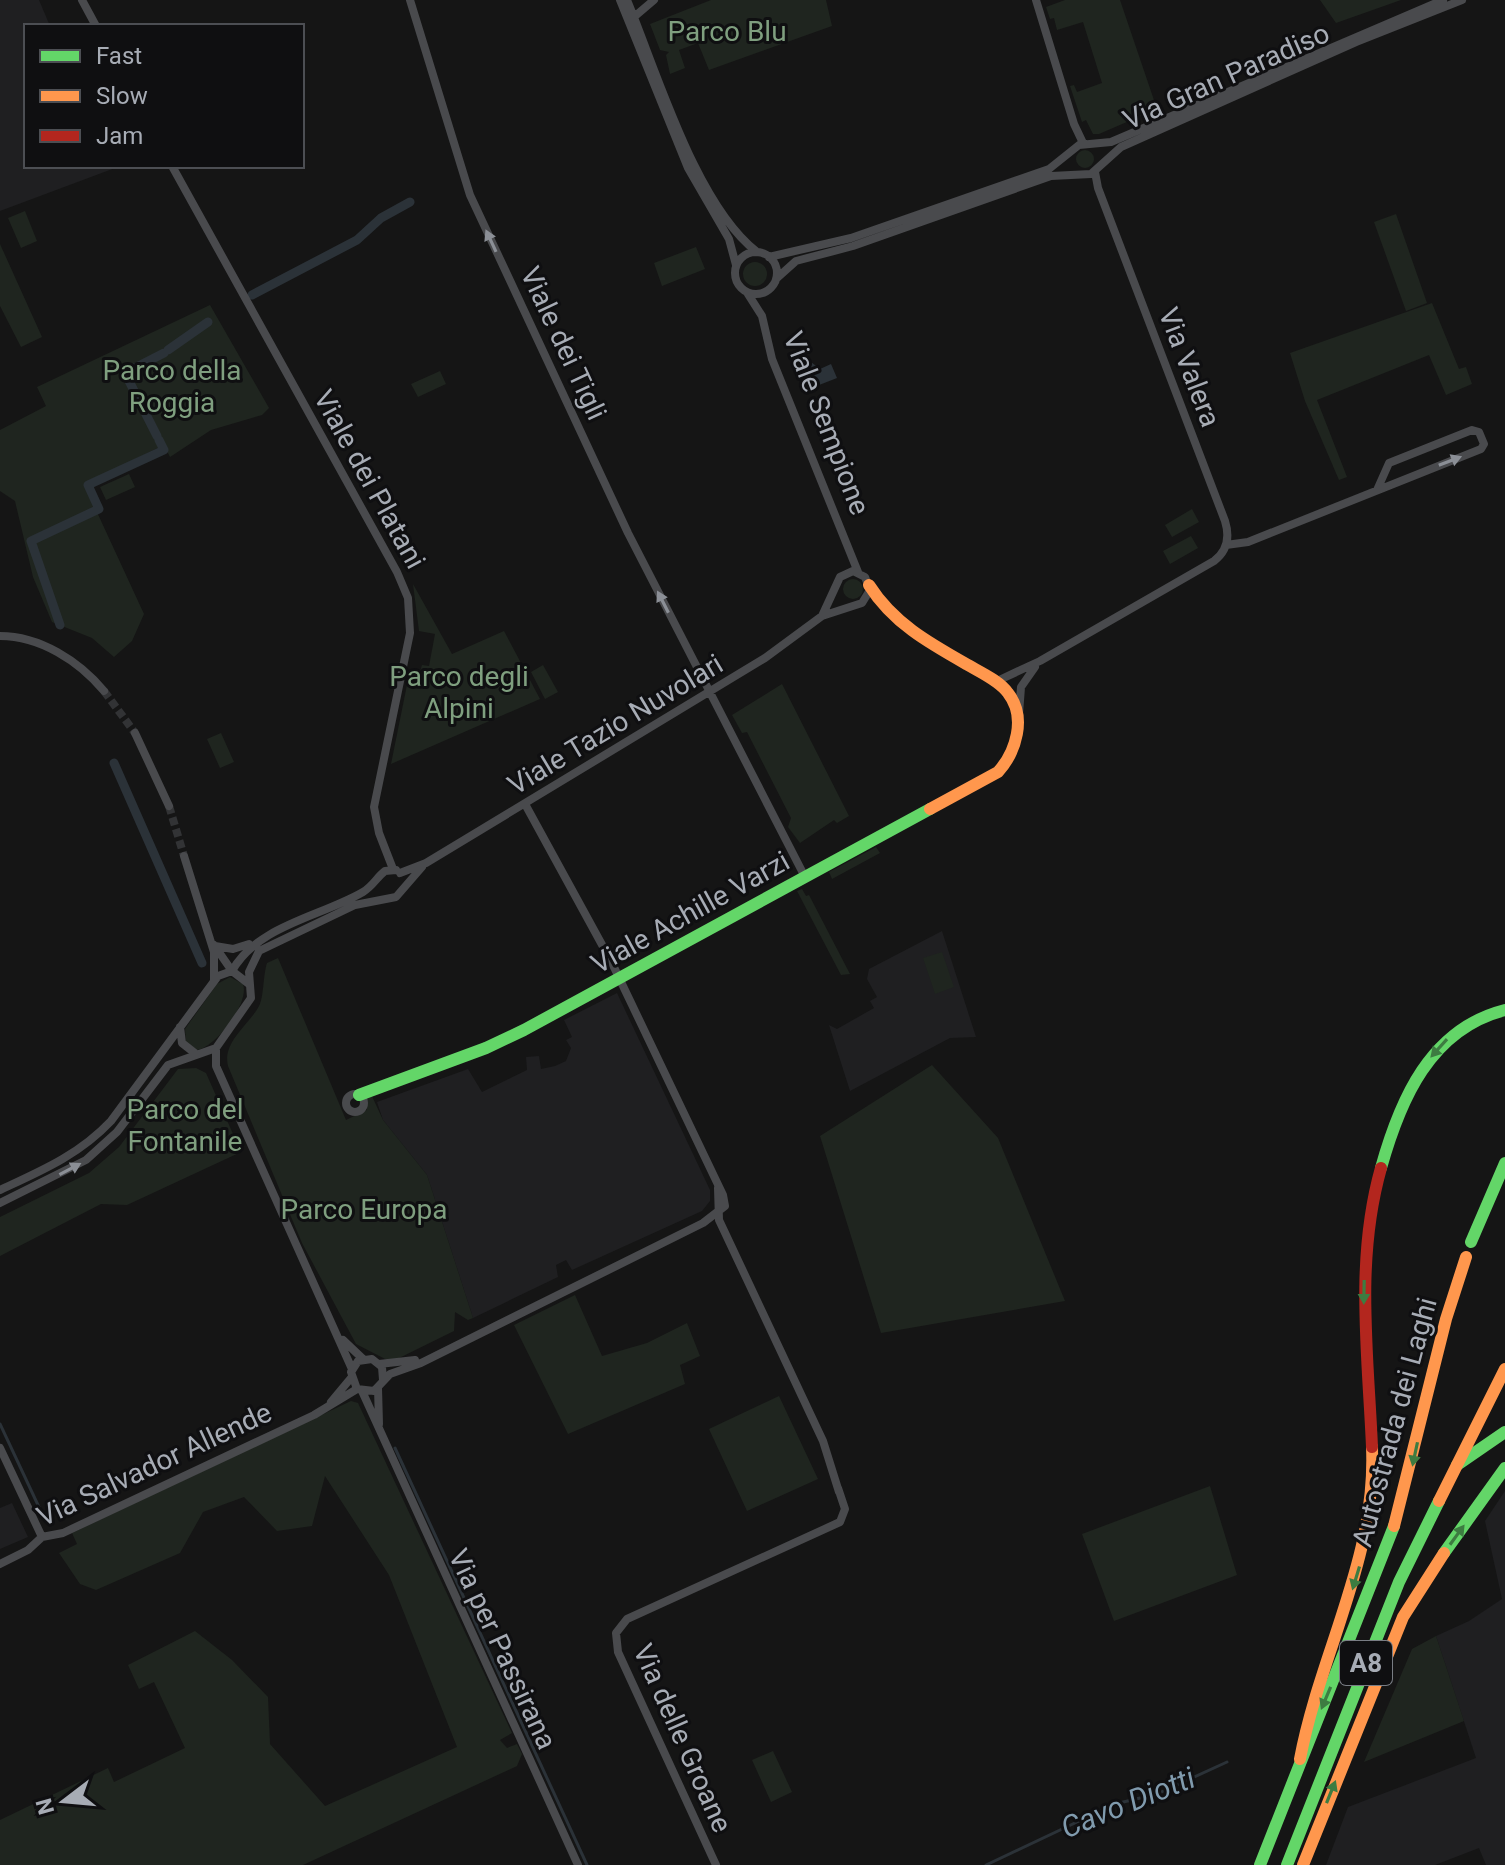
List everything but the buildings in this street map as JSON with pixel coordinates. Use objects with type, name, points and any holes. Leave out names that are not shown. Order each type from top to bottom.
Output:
[{"type":"main road","points":[[869,585],[884,606],[915,632],[1008,692],[1018,736]]},
{"type":"main road","name":"Viale Achille Varzi","points":[[359,1095],[486,1048],[998,772],[1013,755],[1018,736]]},
{"type":"main road","points":[[1300,1759],[1307,1713],[1362,1558],[1371,1502],[1364,1277],[1371,1206],[1381,1165],[1399,1112],[1431,1055],[1468,1023],[1505,1010]]},
{"type":"main road","points":[[1471,1242],[1505,1163]]},
{"type":"main road","name":"Autostrada dei Laghi","points":[[1260,1865],[1402,1507],[1446,1319],[1466,1257]]},
{"type":"main road","name":"Autostrada dei Laghi","points":[[1287,1865],[1399,1582],[1505,1369]]},
{"type":"main road","points":[[1455,1466],[1505,1432]]},
{"type":"main road","points":[[1303,1865],[1399,1624],[1424,1581],[1505,1468]]},
{"type":"street","points":[[82,0],[95,24]]},
{"type":"street","name":"Viale dei Tigli","points":[[410,0],[463,180],[619,514],[805,877]]},
{"type":"street","points":[[620,0],[693,178],[729,239],[736,265],[736,282],[748,294],[768,291],[796,261],[853,246],[1051,176],[1095,172],[1100,163],[1100,153],[1094,146],[1079,145]]},
{"type":"street","points":[[627,0],[701,177],[737,234],[757,252],[769,257],[776,266],[777,278]]},
{"type":"street","points":[[634,17],[654,0]]},
{"type":"street","points":[[1036,0],[1079,145]]},
{"type":"street","name":"Via Gran Paradiso","points":[[1094,146],[1111,142],[1443,0]]},
{"type":"street","name":"Via Gran Paradiso","points":[[1100,163],[1121,147],[1147,135],[1356,42],[1462,0]]},
{"type":"street","points":[[769,257],[851,238],[1049,169],[1079,145]]},
{"type":"street","points":[[1070,155],[1079,174]]},
{"type":"street","name":"Viale dei Platani","points":[[173,168],[397,572],[408,598],[410,633],[375,800],[381,840],[380,876]]},
{"type":"street","name":"Via Valera","points":[[1095,172],[1225,521],[1226,545]]},
{"type":"street","name":"Via Valera","points":[[1079,174],[1105,205]]},
{"type":"street","points":[[736,265],[744,255],[757,252]]},
{"type":"street","name":"Viale Sempione","points":[[762,316],[768,291]]},
{"type":"street","name":"Viale Sempione","points":[[748,294],[762,316],[772,359],[858,572]]},
{"type":"street","points":[[995,682],[1040,661],[1214,561],[1226,545],[1248,542],[1481,449],[1484,444],[1479,432],[1472,430],[1386,466],[1377,490]]},
{"type":"street","points":[[1386,466],[1387,476],[1395,483]]},
{"type":"street","name":"Viale Sempione","points":[[844,573],[847,547]]},
{"type":"street","points":[[862,603],[869,595],[869,585],[858,572],[844,573],[837,581],[835,591],[840,601],[849,606],[862,603],[884,606]]},
{"type":"street","name":"Viale Tazio Nuvolari","points":[[822,616],[835,591]]},
{"type":"street","name":"Viale Tazio Nuvolari","points":[[405,883],[426,863],[709,693],[789,643],[822,616],[849,606]]},
{"type":"street","points":[[0,636],[28,640],[64,656],[86,672],[104,691]]},
{"type":"street","points":[[1008,692],[1021,687],[1040,661]]},
{"type":"street","name":"Viale Achille Varzi","points":[[1018,736],[1021,687]]},
{"type":"street","points":[[135,733],[169,806]]},
{"type":"street","points":[[216,1048],[216,1066],[338,1333],[351,1374],[360,1390],[380,1384],[695,1227],[718,1211],[718,1188],[619,978],[525,804]]},
{"type":"street","name":"Viale dei Platani","points":[[381,840],[397,871]]},
{"type":"street","points":[[184,856],[215,961],[214,981]]},
{"type":"street","name":"Viale Tazio Nuvolari","points":[[397,871],[426,863]]},
{"type":"street","points":[[0,1203],[86,1160],[117,1132],[168,1065],[177,1059],[216,1048],[251,998],[249,984],[253,958],[266,946],[355,905],[400,895],[405,883],[397,871],[380,876],[364,891],[256,942],[233,949],[215,946]]},
{"type":"street","points":[[380,876],[380,892],[387,897]]},
{"type":"street","points":[[209,937],[232,971],[249,984]]},
{"type":"street","points":[[0,1190],[64,1160],[90,1142],[111,1121],[214,981],[232,971],[240,956],[256,942]]},
{"type":"street","points":[[180,1026],[182,1043],[216,1066]]},
{"type":"street","name":"Via delle Groane","points":[[716,1865],[618,1652],[616,1633],[627,1619],[834,1525],[843,1514],[823,1441],[718,1211]]},
{"type":"street","points":[[338,1333],[363,1359],[379,1364],[435,1355]]},
{"type":"street","points":[[351,1374],[363,1359]]},
{"type":"street","points":[[379,1364],[380,1384]]},
{"type":"street","name":"Via Salvador Allende","points":[[328,1406],[351,1374]]},
{"type":"street","name":"Via per Passirana","points":[[380,1384],[378,1417],[388,1451]]},
{"type":"street","name":"Via Salvador Allende","points":[[0,1564],[28,1550],[42,1537],[63,1533],[360,1390]]},
{"type":"street","name":"Via per Passirana","points":[[360,1390],[578,1865]]},
{"type":"street","points":[[0,1448],[42,1537]]},
{"type":"shaded area","points":[[0,0],[39,0],[49,24],[24,24],[24,168],[115,168],[0,211]]},
{"type":"shaded area","points":[[811,362],[820,369],[831,364],[837,378],[814,387],[806,370]]},
{"type":"shaded area","points":[[942,931],[976,1037],[950,1038],[850,1091],[829,1025],[837,1029],[874,1008],[870,1001],[877,997],[867,979],[869,969]]},
{"type":"shaded area","points":[[617,993],[710,1190],[710,1201],[702,1211],[572,1270],[566,1260],[556,1265],[558,1277],[473,1318],[427,1175],[383,1120],[377,1102],[468,1069],[482,1092],[527,1070],[526,1057],[539,1056],[541,1069],[555,1066],[566,1061],[571,1048],[566,1040],[572,1037],[564,1020]]},
{"type":"shaded area","points":[[1505,1491],[1505,1865],[1486,1865],[1479,1848],[1435,1865],[1326,1865],[1348,1807],[1476,1758],[1436,1636],[1469,1621],[1502,1599],[1485,1521]]},
{"type":"shaded area","points":[[12,1503],[28,1537],[0,1549],[0,1508]]},
{"type":"green space","name":"Parco Blu","points":[[711,0],[826,0],[832,26],[709,70],[698,43],[679,50],[685,68],[670,74],[666,55],[669,52],[660,50],[650,24]]},
{"type":"green space","points":[[1065,0],[1120,0],[1157,109],[1099,134],[1093,134],[1086,120],[1082,122],[1070,86],[1074,85],[1077,92],[1102,83],[1083,22],[1057,30],[1054,18],[1050,19],[1046,7]]},
{"type":"green space","points":[[1320,0],[1401,0],[1336,23]]},
{"type":"green space","points":[[1085,150],[1094,159],[1085,168],[1076,159]]},
{"type":"green space","points":[[25,211],[37,241],[21,248],[8,218]]},
{"type":"green space","points":[[1396,214],[1427,303],[1406,311],[1374,222]]},
{"type":"green space","points":[[0,244],[42,337],[21,347],[0,306]]},
{"type":"green space","points":[[696,247],[705,269],[662,286],[654,263]]},
{"type":"green space","points":[[755,262],[764,265],[767,274],[764,283],[755,286],[746,283],[743,274],[746,265]]},
{"type":"green space","points":[[1432,303],[1459,369],[1466,367],[1472,384],[1446,395],[1429,355],[1317,400],[1347,477],[1339,480],[1305,401],[1290,353]]},
{"type":"green space","name":"Parco della Roggia","points":[[210,305],[269,408],[262,415],[211,430],[170,457],[164,445],[84,484],[144,614],[132,641],[114,657],[92,638],[52,622],[33,577],[15,501],[0,491],[0,430],[46,406],[37,387]]},
{"type":"green space","points":[[440,371],[446,384],[418,397],[411,384]]},
{"type":"green space","points":[[129,474],[135,487],[106,500],[100,487]]},
{"type":"green space","points":[[1192,509],[1199,522],[1172,537],[1165,525]]},
{"type":"green space","points":[[1191,536],[1198,548],[1170,564],[1163,551]]},
{"type":"green space","points":[[853,579],[860,582],[863,589],[860,596],[853,599],[846,596],[843,589],[846,582]]},
{"type":"green space","name":"Parco degli Alpini","points":[[413,584],[452,654],[504,631],[540,699],[391,764],[410,670],[420,672],[422,665],[429,666],[435,634],[419,631]]},
{"type":"green space","points":[[543,665],[558,692],[545,699],[531,672]]},
{"type":"green space","points":[[782,684],[849,816],[837,823],[834,820],[800,843],[788,827],[791,818],[747,732],[742,733],[732,715]]},
{"type":"green space","points":[[221,733],[234,762],[220,768],[207,739]]},
{"type":"green space","points":[[876,847],[880,853],[832,879],[829,872]]},
{"type":"green space","points":[[802,889],[806,896],[809,895],[850,974],[841,975],[797,891]]},
{"type":"green space","points":[[942,952],[954,987],[935,994],[923,958]]},
{"type":"green space","name":"Parco Europa","points":[[278,958],[346,1120],[367,1110],[367,1097],[371,1094],[383,1120],[427,1175],[473,1318],[468,1320],[455,1312],[454,1331],[391,1362],[356,1344],[302,1243],[228,1066],[227,1057],[233,1041],[261,1002],[267,963]]},
{"type":"green space","points":[[230,977],[243,984],[244,992],[237,1012],[222,1033],[197,1050],[186,1042],[185,1029],[217,984]]},
{"type":"green space","points":[[932,1065],[998,1138],[1065,1301],[881,1333],[820,1136]]},
{"type":"green space","name":"Parco del Fontanile","points":[[196,1068],[206,1073],[241,1152],[127,1205],[101,1204],[0,1256],[0,1217],[89,1173],[119,1147],[178,1069]]},
{"type":"green space","points":[[575,1295],[602,1356],[647,1343],[687,1323],[700,1356],[680,1365],[685,1384],[568,1434],[514,1325]]},
{"type":"green space","points":[[779,1396],[818,1479],[747,1511],[709,1429]]},
{"type":"green space","points":[[351,1401],[358,1403],[512,1733],[500,1740],[507,1748],[517,1744],[522,1754],[517,1766],[303,1865],[0,1865],[0,1820],[108,1768],[114,1782],[185,1748],[154,1682],[139,1689],[128,1665],[195,1631],[232,1660],[268,1697],[270,1744],[325,1806],[457,1747],[389,1575],[325,1476],[312,1526],[277,1531],[244,1497],[203,1512],[180,1553],[96,1590],[80,1584],[59,1553],[77,1544],[72,1533]]},
{"type":"green space","points":[[1210,1486],[1237,1575],[1114,1621],[1082,1534]]},
{"type":"green space","points":[[1436,1636],[1464,1721],[1364,1762],[1412,1649]]},
{"type":"green space","points":[[773,1751],[792,1792],[771,1802],[752,1760]]},
{"type":"waterway","points":[[252,295],[357,240],[381,218],[410,202]]},
{"type":"waterway","points":[[168,350],[208,322]]},
{"type":"waterway","points":[[157,436],[125,373],[164,353]]},
{"type":"waterway","points":[[60,625],[31,541],[99,509],[88,485],[164,450],[159,440]]},
{"type":"waterway","points":[[114,763],[202,963]]},
{"type":"waterway","points":[[0,1424],[45,1520]]},
{"type":"waterway","points":[[395,1448],[587,1865]]},
{"type":"waterway","name":"Cavo Diotti","points":[[986,1865],[1115,1804],[1157,1794],[1227,1762]]},
{"type":"tunnel","points":[[104,691],[135,733]]},
{"type":"tunnel","points":[[169,806],[184,856]]},
{"type":"traffic: fast","points":[[359,1095],[486,1048],[524,1030],[930,809]]},
{"type":"traffic: fast","points":[[1381,1168],[1409,1093],[1438,1050],[1479,1019],[1505,1010]]},
{"type":"traffic: fast","points":[[1471,1242],[1505,1163]]},
{"type":"traffic: fast","points":[[1457,1465],[1505,1432]]},
{"type":"traffic: fast","points":[[1444,1553],[1505,1468]]},
{"type":"traffic: fast","points":[[1287,1865],[1399,1582],[1439,1501]]},
{"type":"traffic: fast","points":[[1260,1865],[1394,1526]]},
{"type":"traffic: slow","points":[[869,585],[889,610],[913,631],[1000,685],[1014,702],[1017,713],[1014,745],[998,772],[930,809]]},
{"type":"traffic: slow","points":[[1394,1526],[1446,1319],[1466,1257]]},
{"type":"traffic: slow","points":[[1439,1501],[1505,1369]]},
{"type":"traffic: slow","points":[[1300,1759],[1320,1681],[1357,1567],[1366,1528],[1372,1447]]},
{"type":"traffic: slow","points":[[1303,1865],[1403,1617],[1444,1553]]},
{"type":"traffic: jam","points":[[1372,1447],[1366,1272],[1368,1237],[1381,1168]]}]
